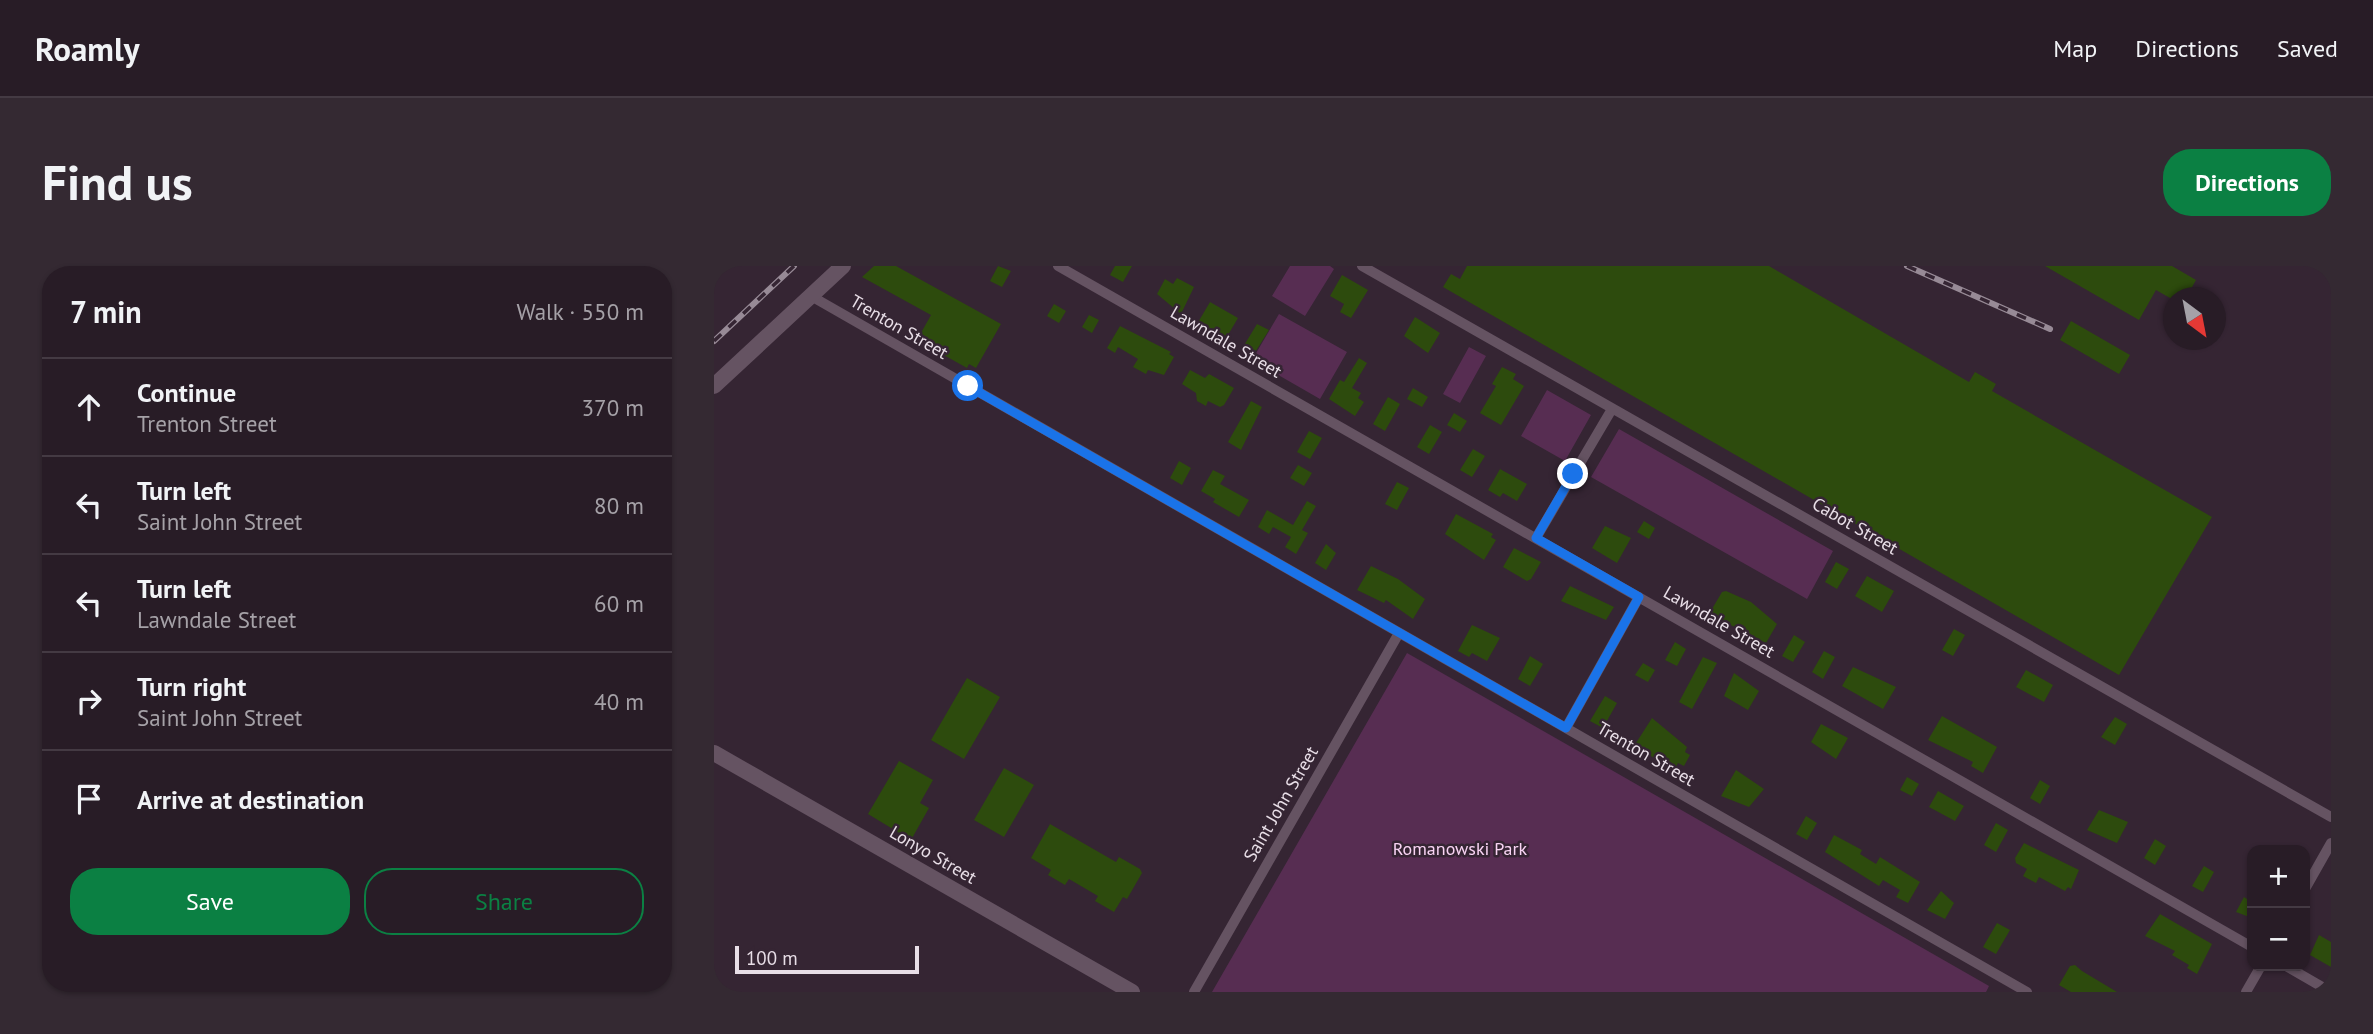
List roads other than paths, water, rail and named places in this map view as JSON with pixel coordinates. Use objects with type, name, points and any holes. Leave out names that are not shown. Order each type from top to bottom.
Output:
[{"type":"street","points":[[714,386],[843,266]]},
{"type":"street","name":"Lawndale Street","points":[[1058,266],[2247,944]]},
{"type":"street","name":"Cabot Street","points":[[1362,266],[2331,817]]},
{"type":"street","name":"Trenton Street","points":[[811,296],[2026,992]]},
{"type":"street","points":[[1536,538],[1612,409]]},
{"type":"street","points":[[1566,728],[1639,597]]},
{"type":"street","name":"Saint John Street","points":[[1194,992],[1399,633]]},
{"type":"street","name":"Lonyo Street","points":[[714,753],[1132,992]]},
{"type":"street","points":[[2310,879],[2331,843]]},
{"type":"street","points":[[2246,992],[2258,971]]},
{"type":"street","points":[[2295,971],[2331,992]]},
{"type":"railway","points":[[714,341],[794,266]]},
{"type":"railway","points":[[1907,266],[2050,329]]},
{"type":"park label","name":"Romanowski Park","points":[[1460,849]]}]
